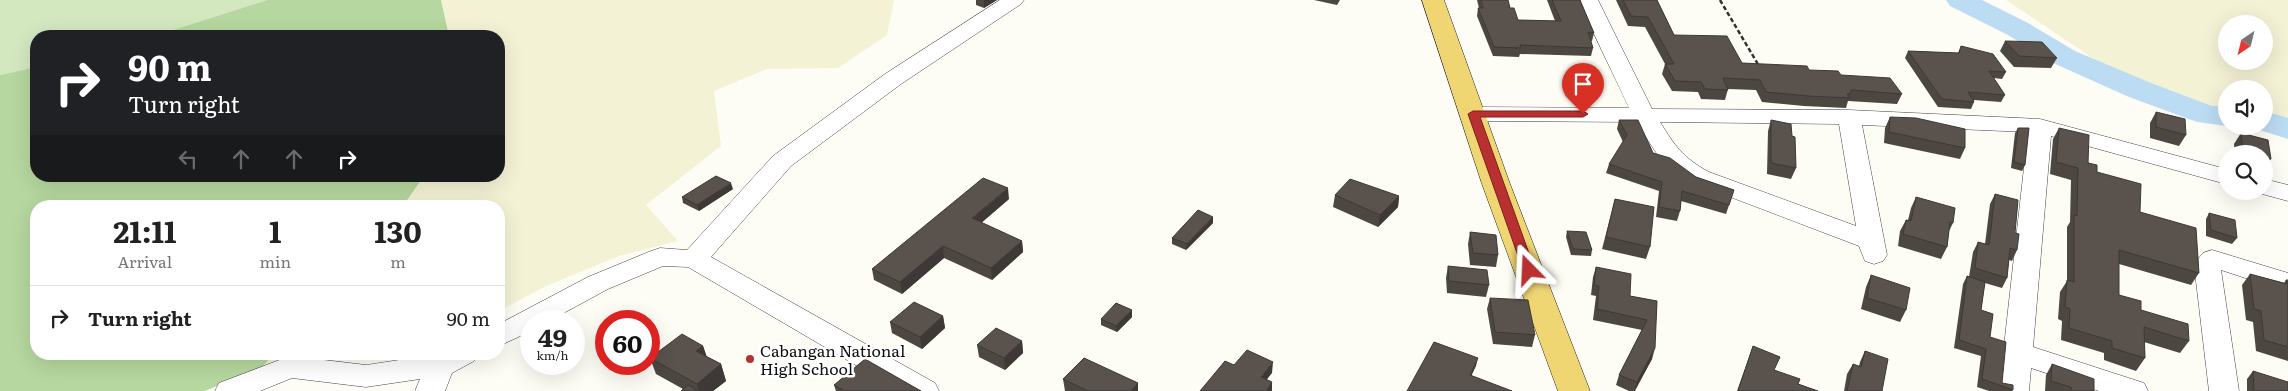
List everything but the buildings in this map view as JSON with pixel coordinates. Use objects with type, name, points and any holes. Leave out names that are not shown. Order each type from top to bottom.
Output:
[{"type":"main road","points":[[1433,0],[1496,184],[1574,391]]},
{"type":"street","points":[[694,259],[782,161],[893,79],[1014,0]]},
{"type":"street","points":[[1588,0],[1644,115],[1669,155],[1681,167],[1700,177],[1873,248],[1849,117]]},
{"type":"street","points":[[1473,114],[1849,117],[2040,126],[2218,175]]},
{"type":"street","points":[[2014,391],[2040,126]]},
{"type":"street","points":[[2273,189],[2288,193]]},
{"type":"street","points":[[505,333],[598,283],[660,257],[694,259],[924,391]]},
{"type":"street","points":[[2224,391],[2207,264],[2212,259],[2223,261],[2288,283]]},
{"type":"street","points":[[2018,353],[2133,391]]},
{"type":"street","points":[[230,391],[290,367],[366,376],[445,370]]},
{"type":"path","points":[[1720,0],[1764,74]]},
{"type":"shaded area","points":[[441,0],[894,0],[887,35],[838,68],[767,69],[714,91],[721,146],[646,205],[678,241],[619,256],[546,286],[505,308],[505,200],[407,200],[420,182],[505,182],[505,30],[448,30]]},
{"type":"shaded area","points":[[2006,0],[2288,0],[2288,118],[2273,116],[2273,80],[2218,80],[2218,107],[2206,105],[2127,81]]},
{"type":"shaded area","points":[[268,360],[309,360],[262,367]]},
{"type":"green space","points":[[0,0],[267,0],[173,30],[30,30],[30,68],[0,75]]},
{"type":"green space","points":[[267,0],[441,0],[448,30],[173,30]]},
{"type":"green space","points":[[30,68],[30,182],[420,182],[407,200],[30,200],[30,360],[268,360],[262,367],[205,391],[0,391],[0,75]]},
{"type":"waterway","points":[[1960,0],[2018,29],[2064,57],[2140,90],[2208,115],[2218,116]]},
{"type":"waterway","points":[[2273,124],[2288,129]]},
{"type":"place","name":"Cabangan National High School","points":[[750,359]]},
{"type":"route","points":[[1529,270],[1496,184],[1473,114],[1583,114]]}]
